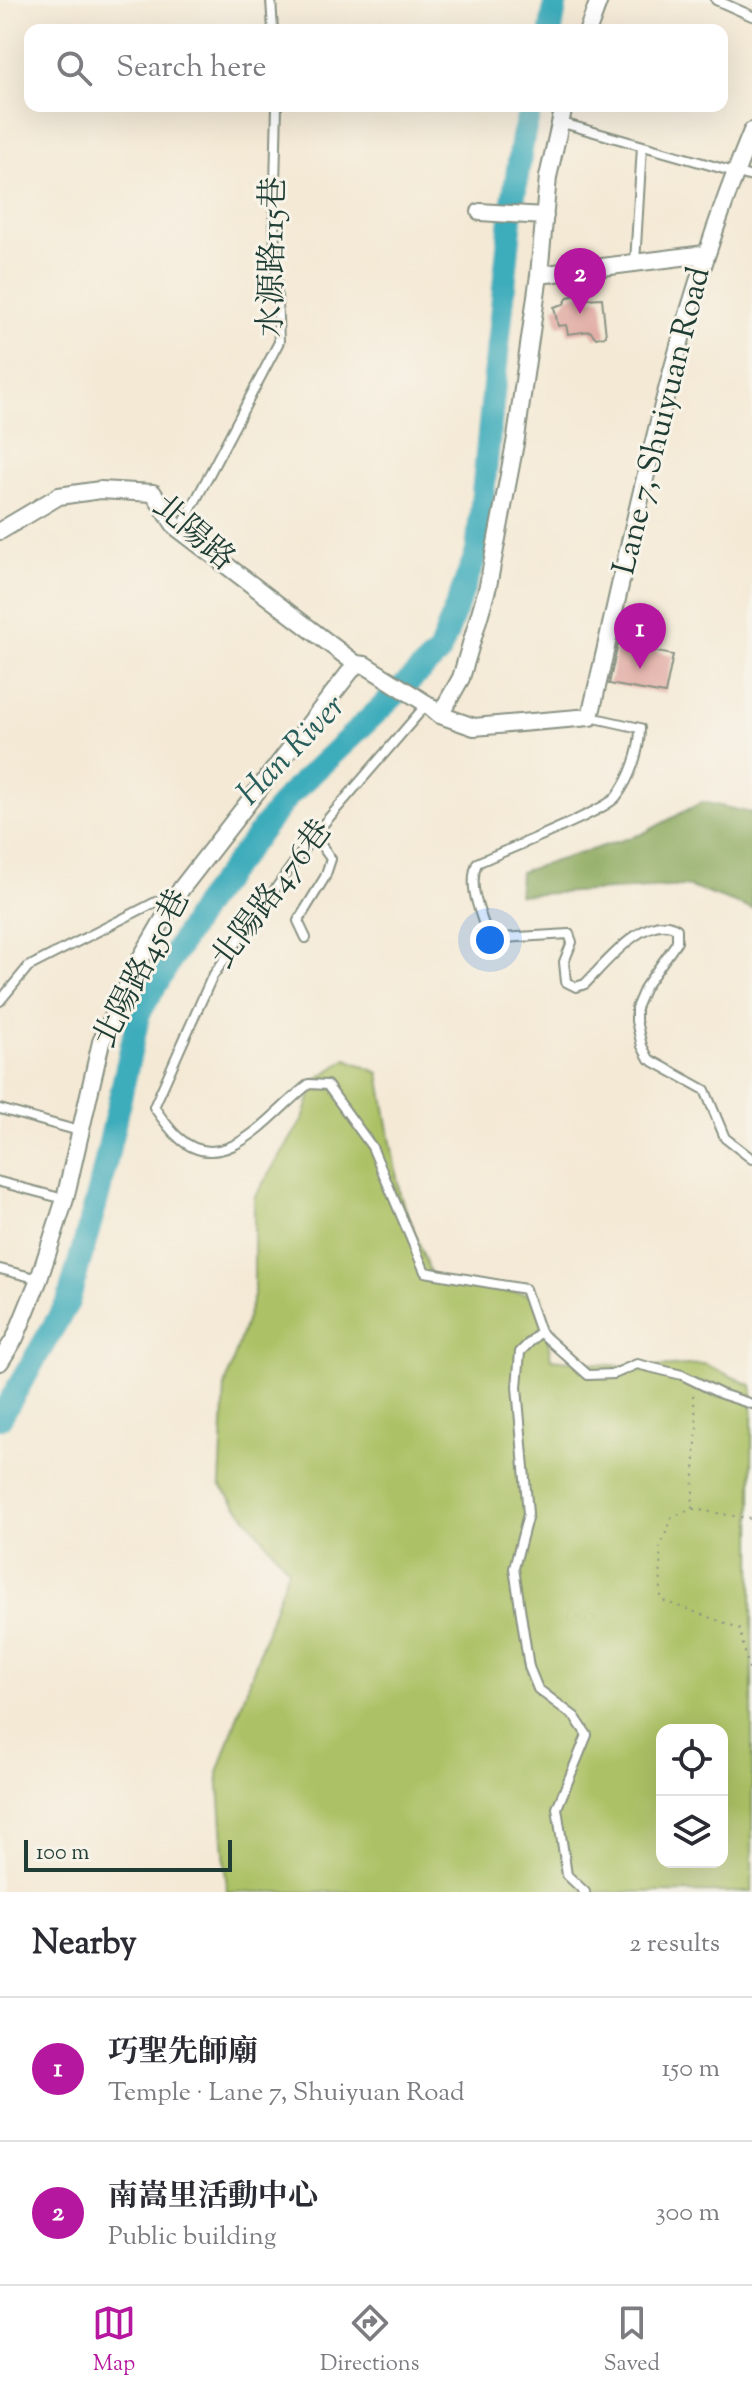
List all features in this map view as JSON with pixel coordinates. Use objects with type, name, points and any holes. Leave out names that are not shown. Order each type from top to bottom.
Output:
[{"type":"street","points":[[590,24],[599,0]]},
{"type":"street","points":[[561,114],[516,438],[488,586],[461,678],[434,710],[474,727],[590,717]]},
{"type":"street","name":"Lane 7, Shuiyuan Road","points":[[590,717],[673,366],[705,254],[744,174],[752,131]]},
{"type":"street","points":[[480,212],[545,216]]},
{"type":"street","points":[[539,275],[705,254]]},
{"type":"street","name":"北陽路","points":[[0,530],[59,496],[100,490],[153,493],[176,527],[360,664],[434,710]]},
{"type":"street","name":"北陽路450巷","points":[[0,1362],[7,1336],[39,1279],[65,1199],[101,1042],[138,963],[181,889],[360,664]]},
{"type":"lane","points":[[271,0],[273,24]]},
{"type":"lane","points":[[716,0],[752,16]]},
{"type":"lane","name":"水源路115巷","points":[[180,530],[279,342],[274,224],[277,112]]},
{"type":"lane","points":[[561,114],[642,146],[744,174]]},
{"type":"lane","points":[[635,263],[642,146]]},
{"type":"lane","name":"北陽路476巷","points":[[434,710],[314,835],[212,977],[154,1107],[179,1139],[204,1151],[222,1152],[256,1132],[309,1084],[327,1085],[372,1147],[425,1272],[525,1289],[540,1332]]},
{"type":"lane","points":[[590,717],[640,728],[640,743],[633,764],[615,799],[477,863],[472,875],[476,902],[486,931],[502,938],[569,934],[572,942],[564,962],[566,982],[576,987],[585,984],[640,931],[666,924],[677,929],[677,942],[645,987],[636,1008],[642,1046],[649,1059],[705,1090],[725,1138],[752,1159]]},
{"type":"lane","points":[[306,938],[298,921],[325,877],[331,859],[314,835]]},
{"type":"lane","points":[[0,1001],[28,967],[181,889]]},
{"type":"lane","points":[[0,1109],[79,1131]]},
{"type":"lane","points":[[0,1182],[65,1199]]},
{"type":"lane","points":[[0,1269],[39,1279]]},
{"type":"lane","points":[[585,1892],[567,1875],[557,1808],[587,1735],[575,1717],[538,1689],[529,1667],[514,1568],[528,1514],[517,1387],[520,1352],[540,1332],[588,1375],[614,1374],[637,1364],[691,1379],[721,1394],[752,1404]]},
{"type":"path","points":[[691,1379],[697,1424],[692,1509]]},
{"type":"path","points":[[752,1519],[692,1509],[672,1517],[660,1548],[661,1600],[739,1628],[752,1681]]},
{"type":"green space","points":[[702,802],[752,813],[752,909],[687,886],[519,895],[520,872],[642,834]]},
{"type":"green space","points":[[347,1059],[379,1073],[400,1195],[433,1280],[541,1296],[551,1359],[638,1368],[705,1364],[752,1386],[752,1892],[227,1892],[218,1773],[288,1569],[220,1485],[225,1386],[254,1296],[254,1198],[303,1119],[316,1080]]},
{"type":"building","points":[[582,294],[585,299],[602,298],[606,336],[596,338],[590,331],[568,334],[566,325],[558,326],[554,307],[564,304],[568,297]]},
{"type":"building","points":[[618,644],[673,655],[665,694],[609,684]]},
{"type":"waterway","name":"Han River","points":[[552,24],[556,0]]},
{"type":"waterway","name":"Han River","points":[[0,1418],[68,1302],[99,1192],[139,1013],[204,904],[288,796],[439,653],[477,552],[512,208],[529,112]]},
{"type":"place","name":"南嵩里活動中心","points":[[580,314]]},
{"type":"place","name":"巧聖先師廟","points":[[640,669]]}]
